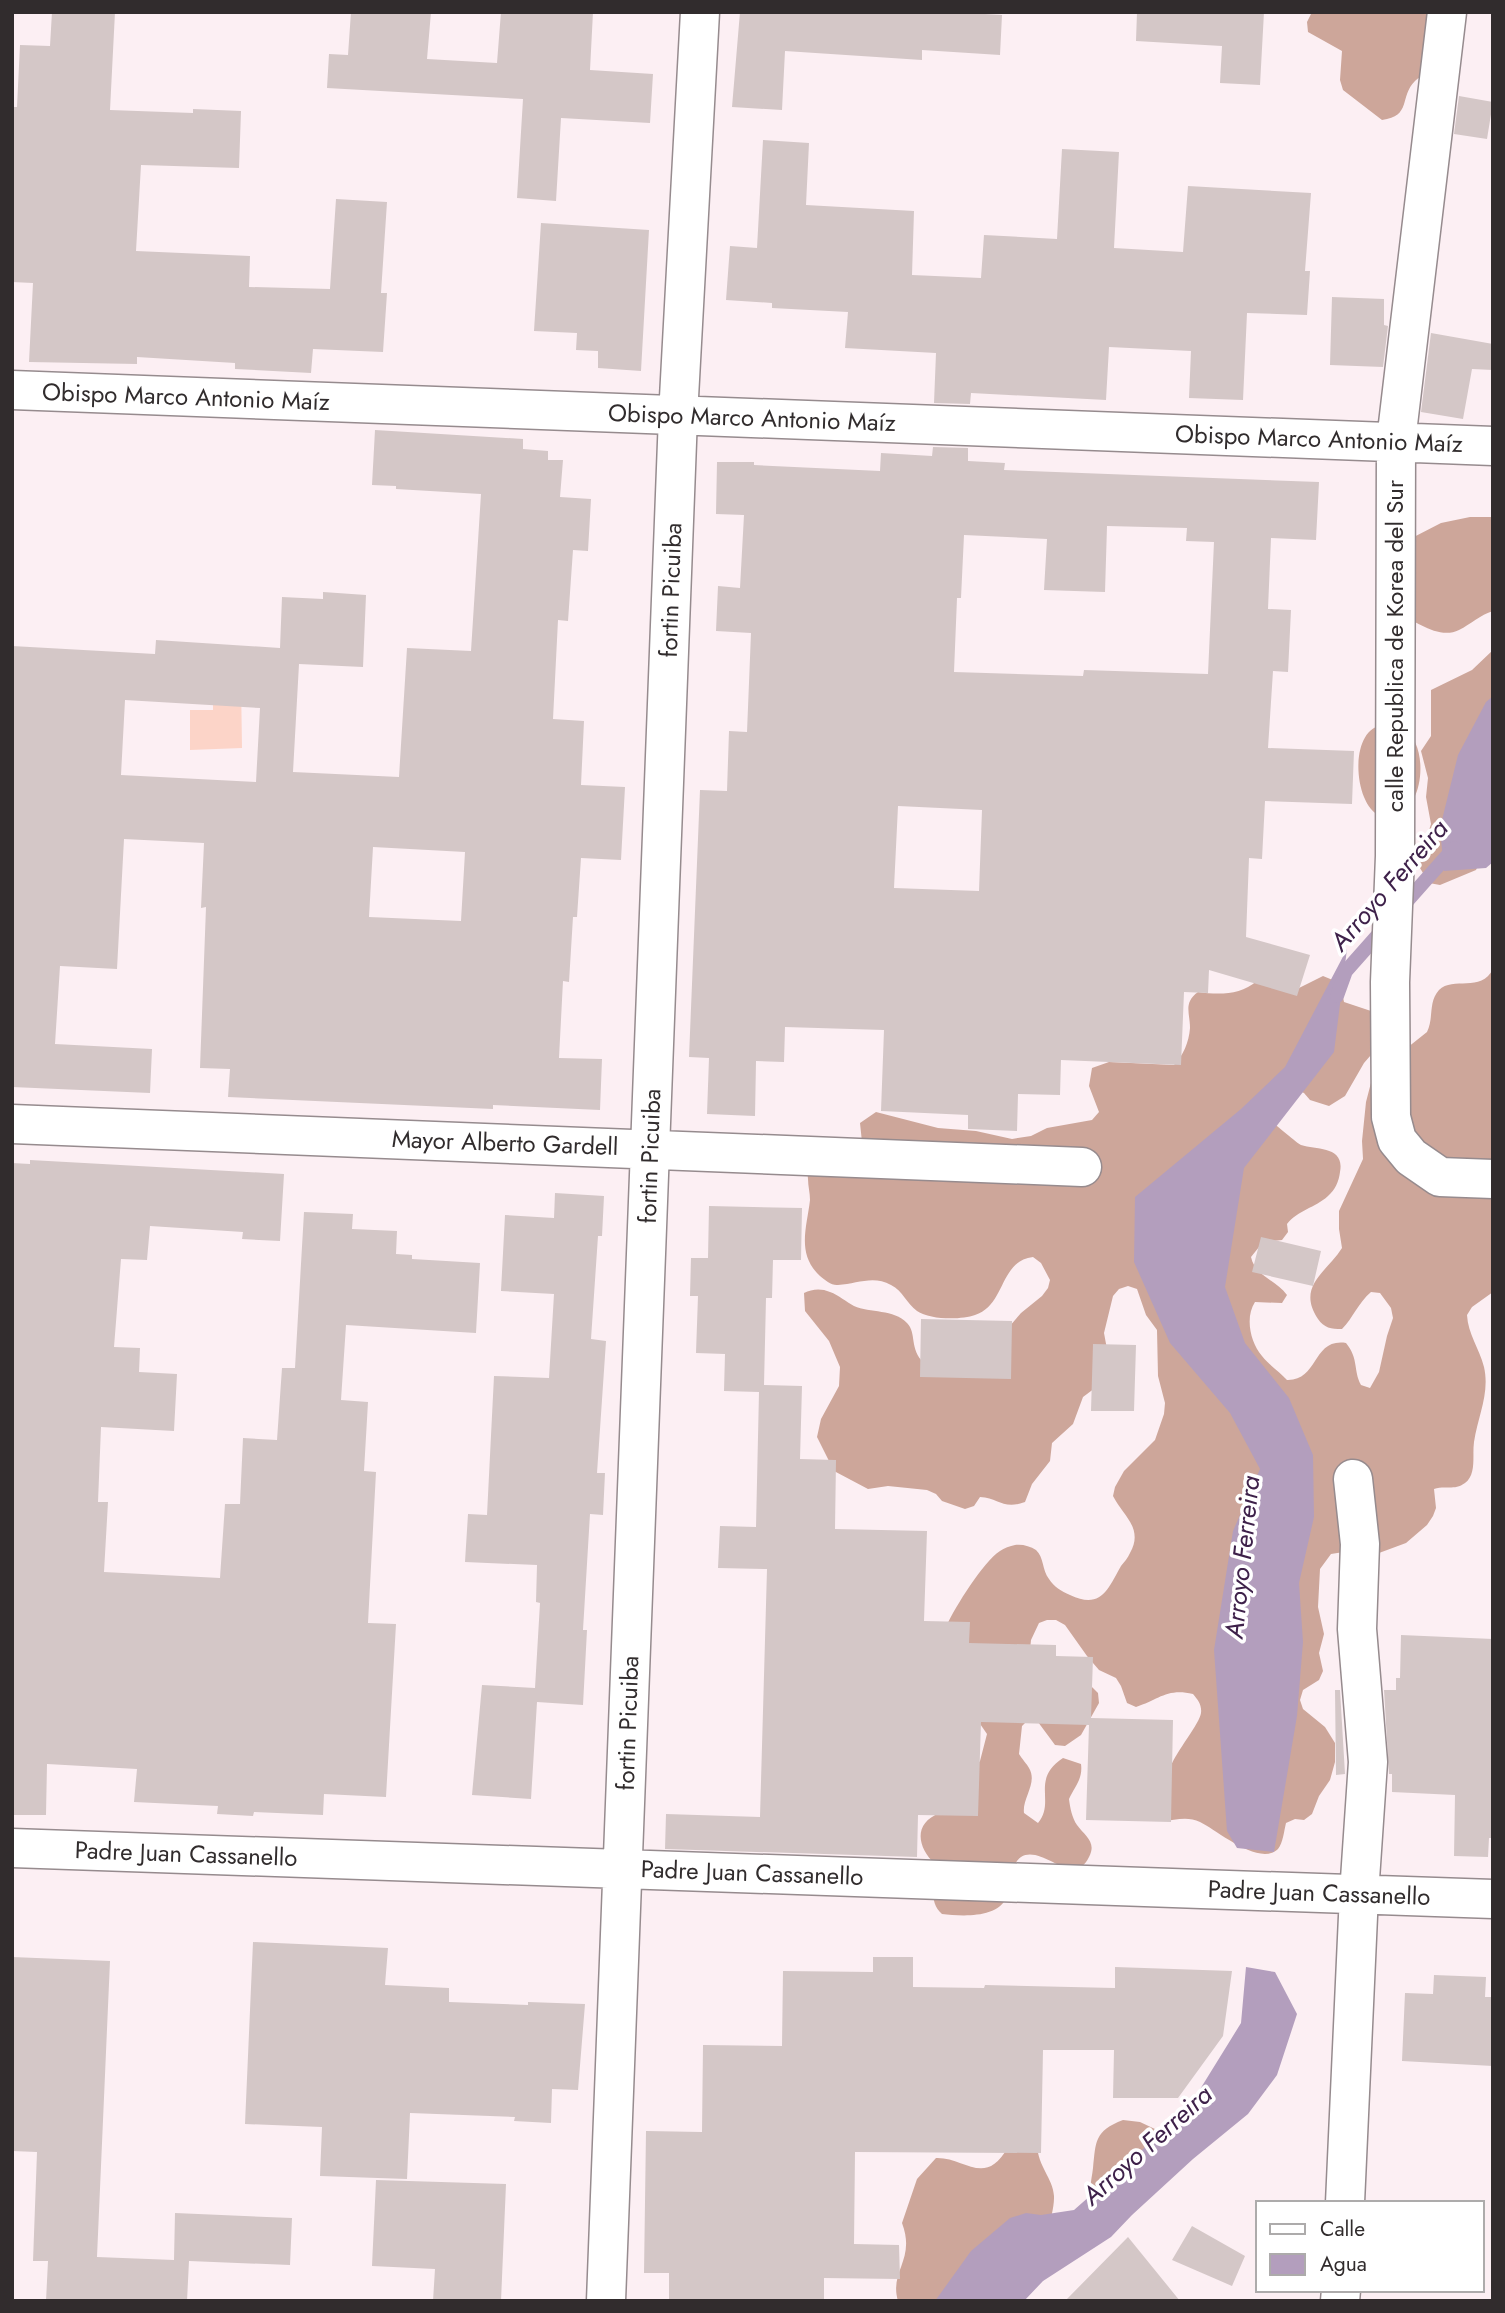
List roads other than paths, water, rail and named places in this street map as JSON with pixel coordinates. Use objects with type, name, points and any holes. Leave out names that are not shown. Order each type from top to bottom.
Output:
[{"type":"street","name":"fortin Picuiba","points":[[606,2301],[678,416],[700,12]]},
{"type":"street","name":"calle Republica de Korea del Sur","points":[[1447,12],[1396,441],[1391,1116],[1398,1140],[1411,1157],[1440,1177],[1493,1179]]},
{"type":"street","name":"Obispo Marco Antonio Maíz","points":[[12,390],[1493,446]]},
{"type":"street","name":"Mayor Alberto Gardell","points":[[12,1124],[1082,1167]]},
{"type":"street","points":[[1345,2201],[1359,1894],[1368,1762],[1357,1629],[1360,1544],[1353,1479]]},
{"type":"street","name":"Padre Juan Cassanello","points":[[12,1848],[1493,1899]]},
{"type":"water","points":[[1493,696],[1493,862],[1486,868],[1444,871],[1440,828],[1458,755],[1486,702]]},
{"type":"water","points":[[1347,949],[1334,1052],[1244,1168],[1225,1287],[1245,1343],[1289,1398],[1313,1455],[1314,1517],[1299,1583],[1303,1642],[1297,1716],[1274,1852],[1237,1848],[1227,1831],[1214,1650],[1233,1531],[1260,1469],[1230,1413],[1170,1343],[1134,1262],[1135,1197],[1241,1109],[1285,1067]]},
{"type":"water","points":[[1246,1967],[1275,1972],[1297,2014],[1277,2075],[1248,2114],[1193,2159],[1111,2237],[1043,2281],[1024,2301],[935,2301],[971,2251],[1010,2218],[1026,2213],[1041,2215],[1074,2210],[1141,2151],[1194,2099],[1241,2023]]},
{"type":"waterway","name":"Arroyo Ferreira","points":[[1400,909],[1454,848]]},
{"type":"waterway","name":"Arroyo Ferreira","points":[[1337,996],[1346,971],[1385,927]]}]
